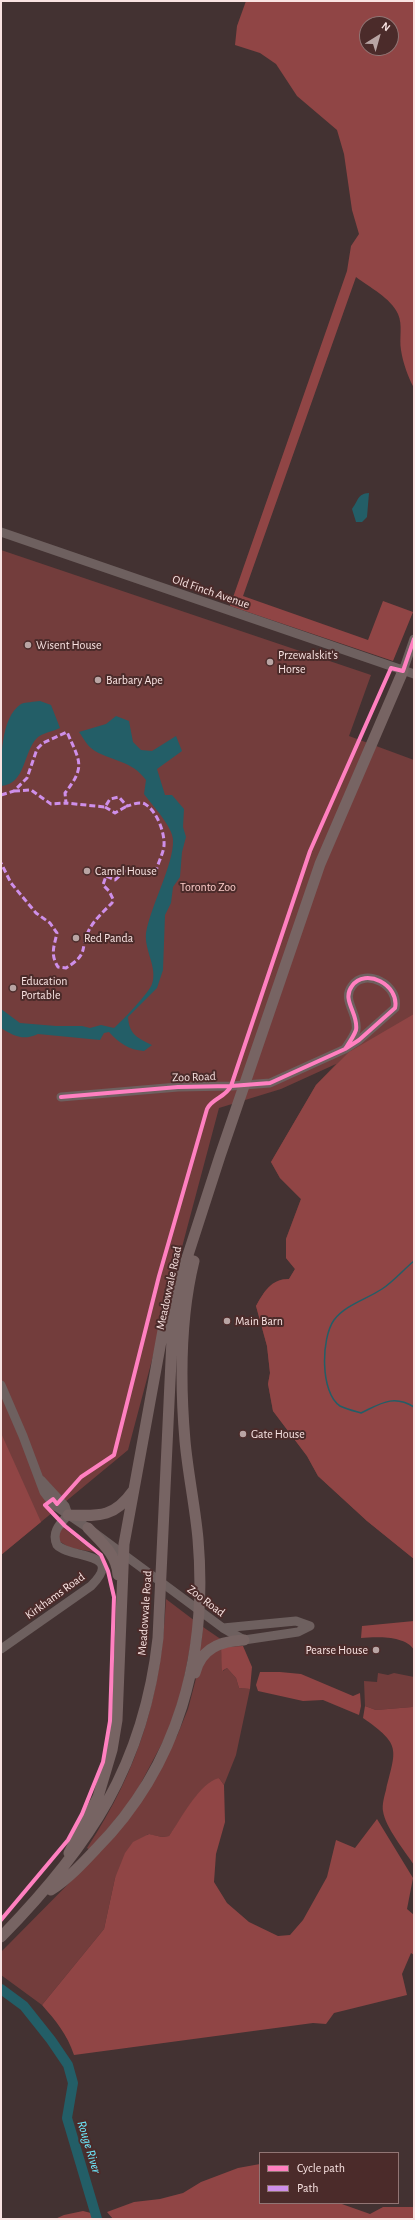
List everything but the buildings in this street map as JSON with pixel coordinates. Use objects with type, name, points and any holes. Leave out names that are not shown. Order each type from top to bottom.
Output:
[{"type":"main road","name":"Meadowvale Road","points":[[1,1937],[39,1898],[62,1870],[96,1823],[127,1761],[146,1708],[154,1673],[158,1638],[172,1339],[186,1261],[320,864],[403,671]]},
{"type":"main road","points":[[180,1715],[191,1664],[199,1610],[200,1590],[198,1539],[185,1442],[183,1408],[183,1369],[188,1294],[196,1256],[193,1240]]},
{"type":"main road","points":[[62,1870],[76,1838],[98,1797],[108,1769],[117,1720],[123,1554],[170,1292],[186,1261]]},
{"type":"main road","points":[[68,1515],[104,1516],[122,1504],[135,1488]]},
{"type":"main road","points":[[88,1528],[107,1548],[114,1559],[117,1569],[120,1613]]},
{"type":"main road","points":[[39,1898],[66,1880],[112,1832],[131,1809],[157,1767],[180,1715],[200,1660],[212,1647],[228,1641],[244,1640]]},
{"type":"street","name":"Old Finch Avenue","points":[[1,532],[414,674]]},
{"type":"street","name":"Meadowvale Road","points":[[403,671],[414,639]]},
{"type":"street","name":"Zoo Road","points":[[61,1097],[178,1087],[244,1086],[277,1080],[345,1049],[359,1040],[395,1008],[396,997],[392,990],[382,982],[360,980],[356,981],[350,989],[348,1001],[356,1020],[356,1031],[345,1049]]},
{"type":"street","name":"Zoo Road","points":[[2,1388],[39,1478],[65,1506],[68,1515],[88,1528],[223,1628],[296,1621],[310,1626],[298,1632],[244,1640]]},
{"type":"street","name":"Kirkhams Road","points":[[1,1649],[91,1586],[99,1578],[102,1571],[101,1564],[97,1560],[86,1554],[68,1552],[57,1545],[54,1537],[55,1532],[68,1515]]},
{"type":"street","points":[[223,1628],[244,1640]]},
{"type":"green space","name":"Toronto Zoo","points":[[1,550],[371,675],[349,736],[414,760],[414,1559],[367,1521],[318,1476],[307,1456],[273,1411],[268,1384],[270,1373],[267,1346],[256,1306],[269,1287],[277,1281],[289,1279],[295,1269],[286,1258],[286,1239],[301,1199],[280,1178],[271,1162],[316,1085],[336,1064],[281,1089],[219,1108],[128,1450],[1,1555]]},
{"type":"green space","points":[[63,1527],[94,1552],[70,1548],[59,1541],[59,1532]]},
{"type":"green space","points":[[166,1599],[195,1621],[182,1689],[168,1732],[133,1798],[90,1850],[87,1848],[121,1788],[134,1759],[144,1729],[153,1699],[159,1667]]},
{"type":"green space","points":[[203,1627],[222,1640],[197,1655],[199,1644],[201,1644]]},
{"type":"green space","points":[[221,1647],[223,1671],[227,1668],[236,1678],[239,1688],[250,1689],[236,1755],[224,1785],[219,1778],[197,1795],[169,1836],[162,1837],[148,1834],[115,1878],[104,1929],[42,2005],[1,1975],[1,1952],[89,1863],[177,1736],[188,1709],[202,1660]]},
{"type":"green space","points":[[378,1673],[388,1675],[394,1673],[414,1677],[414,1705],[412,1707],[376,1710],[365,1706],[364,1681],[377,1682]]},
{"type":"shaded area","points":[[246,1],[414,1],[414,388],[406,370],[402,355],[400,323],[395,308],[379,293],[356,277],[243,596],[368,640],[383,601],[413,612],[393,661],[230,606],[347,271],[351,246],[359,234],[352,210],[344,154],[337,130],[297,96],[276,64],[260,53],[235,45],[237,26]]},
{"type":"shaded area","points":[[414,1014],[414,1559],[367,1521],[318,1476],[307,1456],[273,1411],[268,1384],[270,1373],[267,1346],[256,1306],[269,1287],[277,1281],[289,1279],[295,1269],[286,1258],[286,1239],[301,1199],[280,1178],[271,1162],[316,1085],[349,1052]]},
{"type":"shaded area","points":[[1,1433],[41,1522],[1,1555]]},
{"type":"shaded area","points":[[414,1621],[414,1650],[410,1645],[397,1639],[382,1637],[361,1638],[362,1626]]},
{"type":"shaded area","points":[[243,1646],[252,1667],[250,1689],[239,1688],[236,1678],[227,1668],[222,1671],[221,1647]]},
{"type":"shaded area","points":[[260,1672],[301,1674],[353,1696],[360,1693],[361,1706],[359,1715],[323,1700],[303,1701],[258,1691],[256,1685]]},
{"type":"shaded area","points":[[414,1705],[414,1865],[391,1831],[383,1811],[384,1798],[392,1765],[393,1749],[390,1742],[384,1735],[363,1718],[365,1706],[376,1710],[412,1707]]},
{"type":"shaded area","points":[[219,1778],[224,1785],[225,1822],[216,1854],[214,1882],[227,1903],[249,1922],[278,1936],[290,1935],[303,1920],[327,1877],[336,1840],[355,1848],[377,1819],[413,1878],[407,1909],[414,1915],[414,1955],[411,1953],[402,1974],[407,1995],[334,2013],[326,2024],[313,2023],[74,2055],[61,2028],[42,2005],[104,1929],[115,1878],[125,1853],[133,1842],[149,1834],[162,1837],[169,1836],[191,1802],[204,1787]]},
{"type":"shaded area","points":[[259,2164],[259,2204],[342,2204],[370,2214],[383,2207],[414,2207],[414,2219],[113,2219],[107,2212],[134,2202],[160,2199],[183,2193],[201,2182],[238,2168]]},
{"type":"shaded area","points":[[83,2211],[91,2213],[94,2219],[55,2219],[64,2215]]},
{"type":"water","points":[[369,493],[367,517],[362,522],[356,522],[352,509],[360,496]]},
{"type":"water","points":[[40,701],[51,705],[60,728],[39,736],[32,744],[20,774],[9,784],[1,786],[3,741],[9,719],[21,704]]},
{"type":"water","points":[[116,716],[129,721],[133,742],[141,750],[152,751],[176,736],[182,751],[157,769],[165,795],[172,795],[184,809],[183,827],[186,837],[182,852],[180,877],[173,887],[171,903],[165,915],[163,970],[157,988],[128,1017],[130,1028],[135,1035],[152,1045],[144,1051],[125,1045],[109,1032],[104,1033],[100,1040],[38,1034],[28,1037],[19,1037],[1,1028],[1,1009],[20,1023],[56,1026],[82,1026],[90,1028],[101,1025],[114,1028],[141,1000],[152,984],[153,972],[147,946],[146,933],[152,910],[170,861],[173,840],[170,829],[144,794],[146,780],[140,773],[122,762],[102,755],[92,749],[79,732],[106,724]]},
{"type":"waterway","points":[[414,1261],[386,1286],[376,1293],[350,1306],[334,1320],[330,1328],[325,1352],[326,1378],[329,1390],[333,1399],[340,1406],[361,1413],[381,1404],[393,1401],[400,1401],[414,1407]]},
{"type":"waterway","name":"Rouge River","points":[[1,1989],[24,2006],[51,2040],[68,2065],[73,2083],[67,2118],[97,2219]]},
{"type":"marked path","points":[[1,795],[14,791],[27,778],[37,749],[43,743],[67,732],[78,757],[79,764],[76,776],[65,793],[66,803],[105,807],[110,799],[119,797],[127,806],[143,803],[149,807],[157,817],[162,829],[164,841],[163,852],[156,871],[150,874],[127,869],[115,880],[106,876],[103,885],[109,891],[113,899],[112,903],[91,926],[81,955],[66,968],[58,967],[54,958],[53,950],[57,933],[50,923],[36,913],[11,883],[1,863]]},
{"type":"marked path","points":[[14,791],[31,790],[51,804],[66,803]]},
{"type":"marked path","points":[[105,807],[115,813],[127,806]]},
{"type":"cycle path","points":[[1,1920],[68,1840],[82,1814],[103,1762],[110,1721],[114,1597],[108,1571],[101,1555],[65,1526],[45,1505],[53,1499],[57,1504],[81,1477],[114,1455],[159,1276],[207,1109],[212,1102],[225,1093],[231,1086],[310,851],[391,668],[403,671],[414,639]]},
{"type":"cycle path","points":[[61,1097],[178,1087],[231,1086],[270,1083],[345,1049],[359,1040],[395,1008],[395,1000],[392,992],[380,981],[365,978],[358,981],[349,991],[348,997],[355,1018],[356,1030],[345,1049]]},
{"type":"place","name":"Wisent House","points":[[28,645]]},
{"type":"place","name":"Przewalskit's Horse","points":[[270,662]]},
{"type":"place","name":"Barbary Ape","points":[[98,680]]},
{"type":"place","name":"Camel House","points":[[87,871]]},
{"type":"place","name":"Red Panda","points":[[76,938]]},
{"type":"place","name":"Education Portable","points":[[13,988]]},
{"type":"place","name":"Main Barn","points":[[227,1321]]},
{"type":"place","name":"Gate House","points":[[243,1434]]},
{"type":"place","name":"Pearse House","points":[[376,1650]]}]
